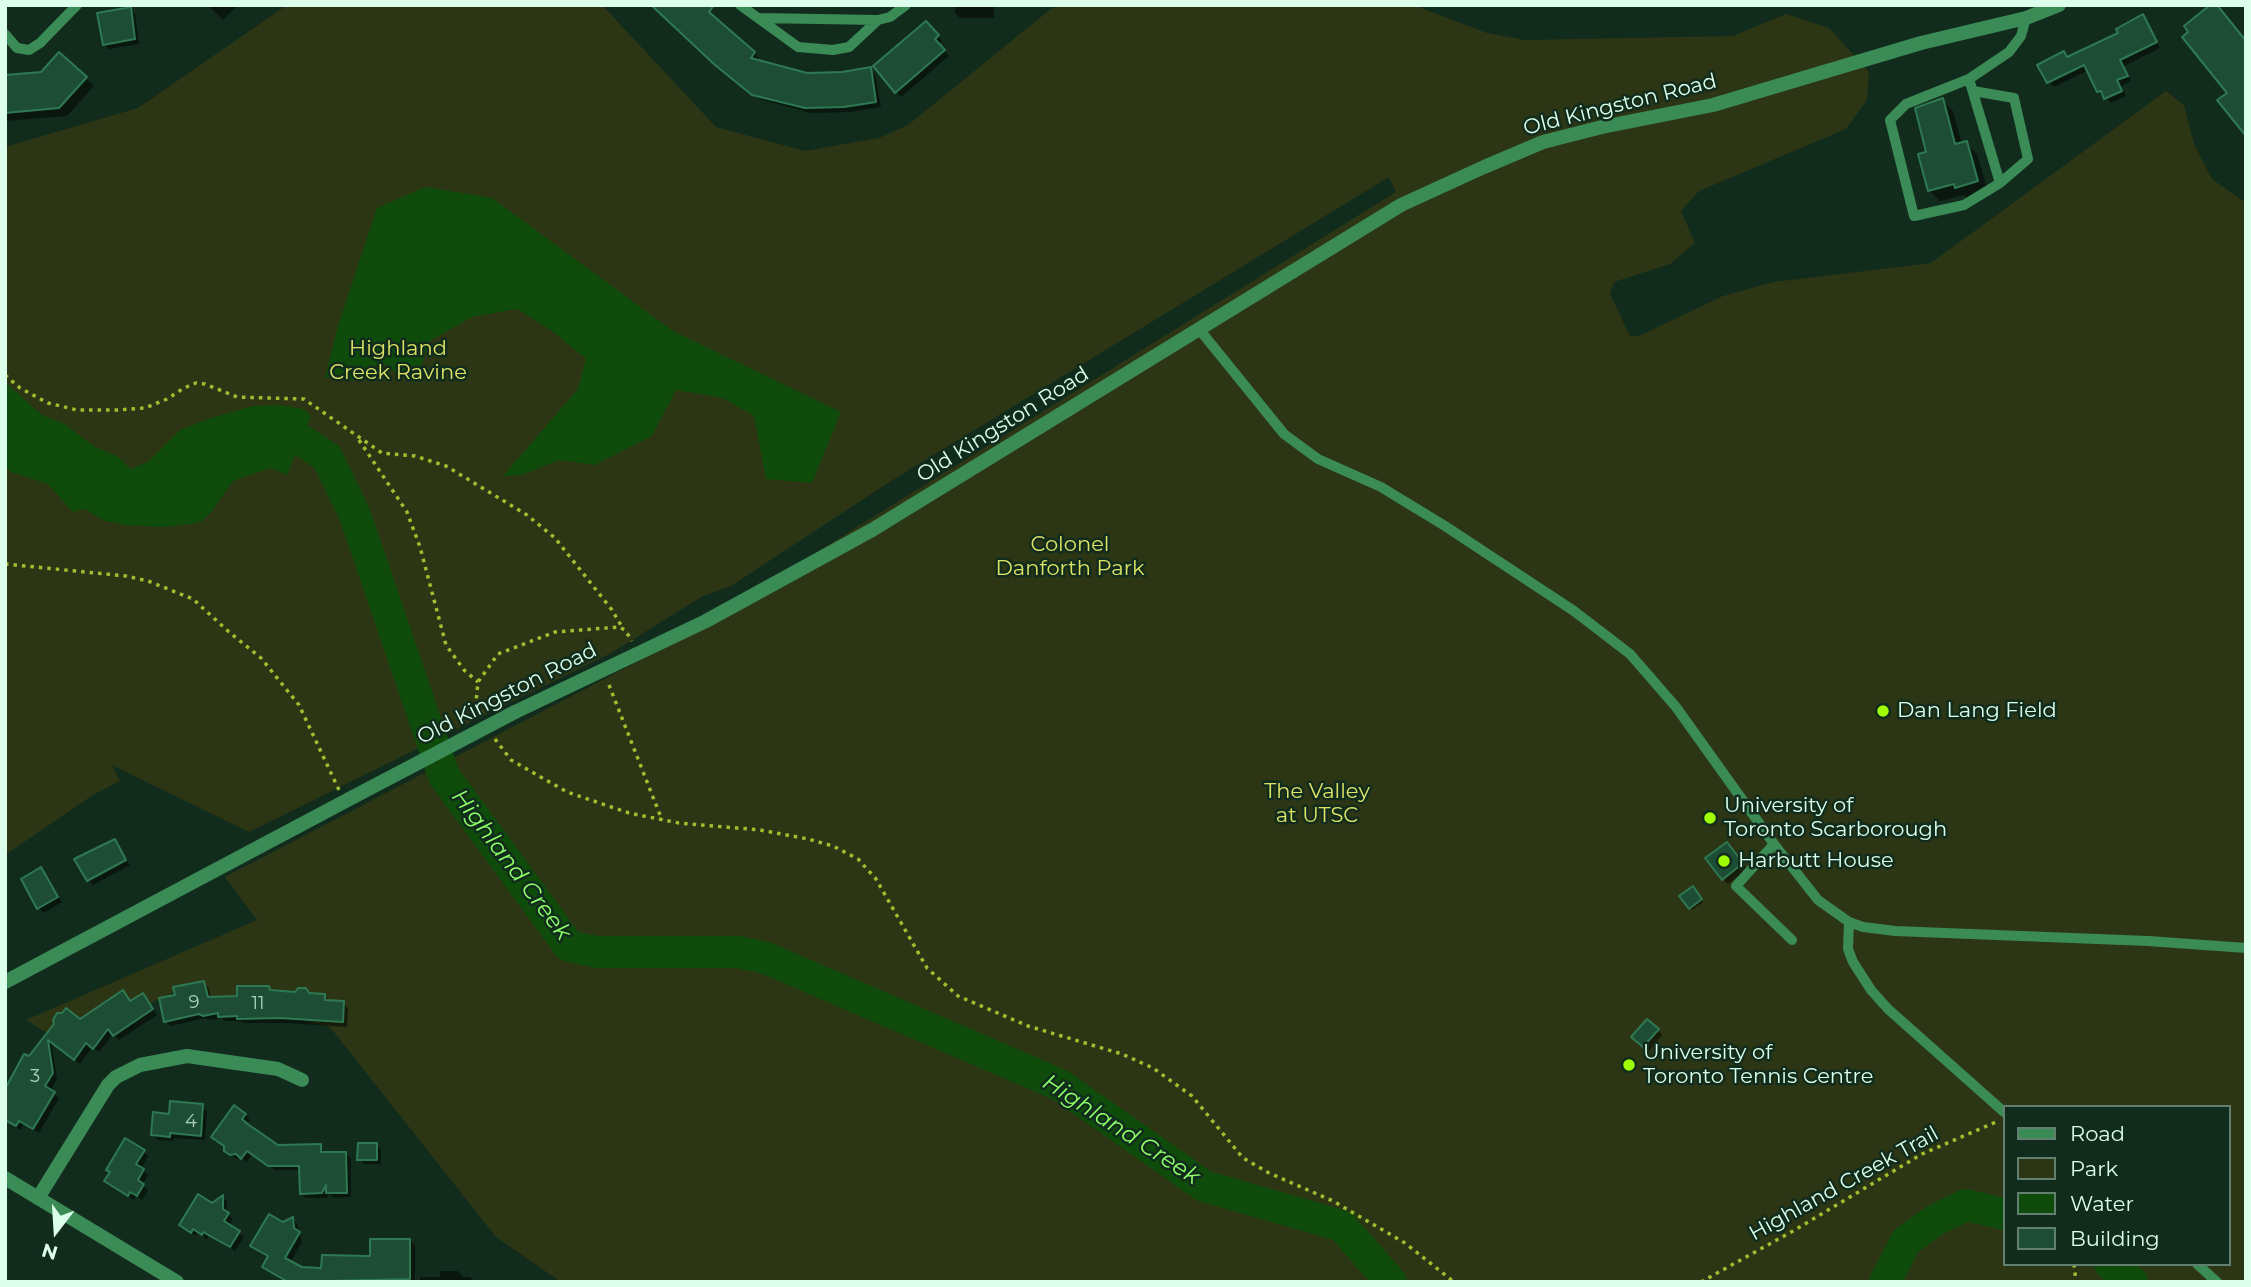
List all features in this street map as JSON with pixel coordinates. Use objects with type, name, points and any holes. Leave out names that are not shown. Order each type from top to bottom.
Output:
[{"type":"street","name":"Old Kingston Road","points":[[5,982],[515,712],[706,621],[873,530],[1401,205],[1543,142],[1602,127],[1713,105],[1921,43],[2026,18],[2059,5]]},
{"type":"street","points":[[38,1198],[108,1085],[116,1077],[140,1065],[187,1056],[278,1069],[302,1080]]},
{"type":"street","points":[[5,1178],[177,1282]]},
{"type":"lane","points":[[5,34],[17,48],[29,50],[40,43],[77,5]]},
{"type":"lane","points":[[740,5],[798,47],[833,50],[849,47],[878,20]]},
{"type":"lane","points":[[758,18],[878,20],[890,17],[906,5]]},
{"type":"lane","points":[[1973,91],[2014,98],[2028,159],[2000,183],[1964,205],[1914,216],[1890,120],[1906,104],[1969,79],[2009,52],[2021,36],[2026,18]]},
{"type":"lane","points":[[1969,79],[2000,183]]},
{"type":"lane","points":[[1199,329],[1284,434],[1318,459],[1381,487],[1445,526],[1574,611],[1630,654],[1676,707],[1774,844],[1818,900],[1849,922],[1863,927],[1895,931],[2246,948]]},
{"type":"lane","points":[[1774,844],[1736,886],[1792,940]]},
{"type":"lane","points":[[1849,922],[1848,949],[1871,990],[1888,1009],[2002,1110]]},
{"type":"lane","points":[[2199,1266],[2217,1282]]},
{"type":"path","points":[[5,375],[20,388],[48,403],[77,410],[145,408],[196,383],[237,397],[304,400],[321,409],[382,453],[415,456],[446,466],[527,515],[555,538],[612,610],[638,653]]},
{"type":"path","points":[[358,437],[407,512],[420,547],[446,645],[464,670],[478,682]]},
{"type":"path","points":[[5,564],[148,580],[193,599],[261,658],[299,705],[349,799]]},
{"type":"path","points":[[487,724],[476,702],[478,682],[498,654],[555,632],[622,628]]},
{"type":"path","points":[[603,670],[662,820]]},
{"type":"path","points":[[493,735],[498,746],[511,761],[567,792],[629,813],[662,820],[760,830],[808,839],[833,846],[859,859],[876,878],[927,968],[958,996],[1028,1026],[1122,1054],[1153,1069],[1192,1096],[1243,1158],[1345,1208],[1405,1243],[1454,1282]]},
{"type":"path","name":"Highland Creek Trail","points":[[1701,1282],[1922,1154],[2002,1119]]},
{"type":"green space","name":"The Valley at UTSC","points":[[287,5],[602,5],[716,127],[805,151],[879,138],[908,125],[1052,8],[1067,5],[1413,5],[1487,33],[1525,40],[1733,36],[1786,14],[1829,28],[1869,72],[1867,100],[1846,129],[1699,191],[1681,211],[1695,243],[1670,264],[1614,282],[1610,294],[1630,336],[1639,336],[1723,296],[1774,282],[1931,263],[2166,91],[2184,105],[2194,144],[2212,179],[2246,203],[2246,1282],[561,1282],[496,1237],[330,1027],[177,991],[63,1043],[26,1020],[257,920],[225,877],[656,652],[1396,192],[1389,177],[891,481],[731,586],[703,596],[611,653],[249,832],[112,765],[120,781],[93,795],[5,855],[5,147],[138,108]]},
{"type":"water","points":[[425,187],[492,198],[673,331],[841,412],[812,483],[766,479],[754,416],[723,398],[676,390],[652,436],[595,465],[559,460],[522,475],[503,476],[578,389],[586,359],[552,331],[517,309],[472,317],[430,341],[415,383],[381,361],[357,381],[325,377],[338,326],[377,208]]},
{"type":"water","points":[[5,382],[42,415],[63,423],[95,447],[117,456],[131,469],[148,462],[180,430],[211,418],[253,406],[281,405],[303,409],[311,416],[287,475],[270,468],[233,481],[202,521],[162,527],[126,525],[105,521],[84,509],[73,512],[48,484],[11,472],[5,466]]},
{"type":"building","points":[[651,5],[714,5],[709,12],[755,52],[751,58],[807,73],[842,72],[871,67],[876,102],[844,107],[805,108],[752,95],[715,65]]},
{"type":"building","points":[[2210,5],[2217,5],[2246,41],[2246,136],[2217,100],[2227,93],[2182,37],[2188,32],[2184,26]]},
{"type":"building","points":[[131,7],[135,39],[103,45],[97,13]]},
{"type":"building","points":[[2143,14],[2157,42],[2120,60],[2128,76],[2117,80],[2122,91],[2104,99],[2101,91],[2097,92],[2084,65],[2047,83],[2037,65],[2064,51],[2067,57],[2118,33],[2116,29]]},
{"type":"building","points":[[926,21],[939,35],[935,39],[945,50],[895,93],[873,66]]},
{"type":"building","points":[[59,52],[87,77],[59,108],[5,113],[5,75],[41,72]]},
{"type":"building","points":[[1943,98],[1955,144],[1967,141],[1978,181],[1955,188],[1954,184],[1928,191],[1918,154],[1926,152],[1915,108]]},
{"type":"building","points":[[115,839],[126,860],[87,881],[74,859]]},
{"type":"building","name":"Harbutt House","points":[[1727,842],[1743,863],[1722,880],[1705,858]]},
{"type":"building","points":[[41,867],[58,897],[37,909],[21,879]]},
{"type":"building","points":[[1693,886],[1702,899],[1689,909],[1679,896]]},
{"type":"building","points":[[204,981],[208,997],[237,996],[237,986],[269,986],[270,990],[295,992],[298,988],[306,988],[309,993],[325,994],[325,1000],[344,1001],[343,1022],[280,1018],[237,1019],[237,1016],[218,1017],[218,1013],[203,1016],[199,1014],[164,1022],[159,998],[175,995],[173,987]]},
{"type":"building","points":[[123,990],[130,1001],[143,993],[153,1009],[113,1036],[108,1029],[93,1049],[86,1043],[74,1060],[48,1040],[53,1073],[45,1086],[55,1092],[33,1129],[19,1121],[16,1126],[5,1120],[5,1089],[24,1054],[29,1056],[54,1024],[57,1013],[62,1013],[66,1008],[80,1019]]},
{"type":"building","points":[[1647,1019],[1659,1029],[1643,1047],[1631,1037]]},
{"type":"building","points":[[170,1101],[203,1104],[201,1136],[170,1133],[170,1137],[151,1135],[153,1112],[169,1114]]},
{"type":"building","points":[[234,1105],[246,1114],[242,1119],[278,1145],[321,1144],[321,1152],[346,1152],[347,1193],[326,1193],[326,1185],[322,1193],[300,1194],[299,1166],[268,1166],[247,1151],[241,1159],[236,1154],[230,1155],[224,1151],[224,1146],[211,1137]]},
{"type":"building","points":[[125,1138],[145,1150],[136,1164],[144,1169],[138,1180],[144,1184],[137,1196],[130,1192],[128,1196],[104,1181],[110,1172],[106,1170]]},
{"type":"building","points":[[358,1143],[377,1143],[377,1160],[357,1160]]},
{"type":"building","points":[[198,1194],[212,1203],[223,1195],[223,1209],[229,1213],[224,1221],[240,1231],[230,1247],[203,1232],[202,1235],[193,1229],[191,1233],[179,1225]]},
{"type":"building","points":[[269,1214],[283,1222],[293,1217],[294,1228],[300,1232],[285,1258],[302,1267],[321,1268],[322,1255],[370,1256],[370,1239],[410,1239],[410,1279],[288,1282],[262,1267],[268,1256],[250,1246]]},
{"type":"waterway","name":"Highland Creek","points":[[263,431],[275,429],[292,434],[327,457],[355,515],[444,776],[569,946],[596,952],[738,952],[766,958],[1060,1085],[1204,1186],[1342,1226],[1391,1282]]},
{"type":"waterway","name":"Highland Creek","points":[[1885,1282],[1906,1241],[1937,1219],[1966,1205],[2002,1214]]},
{"type":"waterway","name":"Highland Creek","points":[[2112,1266],[2132,1282]]},
{"type":"place","name":"Dan Lang Field","points":[[1883,711]]},
{"type":"place","name":"University of Toronto Scarborough","points":[[1710,818]]},
{"type":"place","name":"Harbutt House","points":[[1724,861]]},
{"type":"place","name":"University of Toronto Tennis Centre","points":[[1629,1065]]},
{"type":"park label","name":"Highland Creek Ravine","points":[[398,361]]},
{"type":"park label","name":"Colonel Danforth Park","points":[[1070,557]]}]
